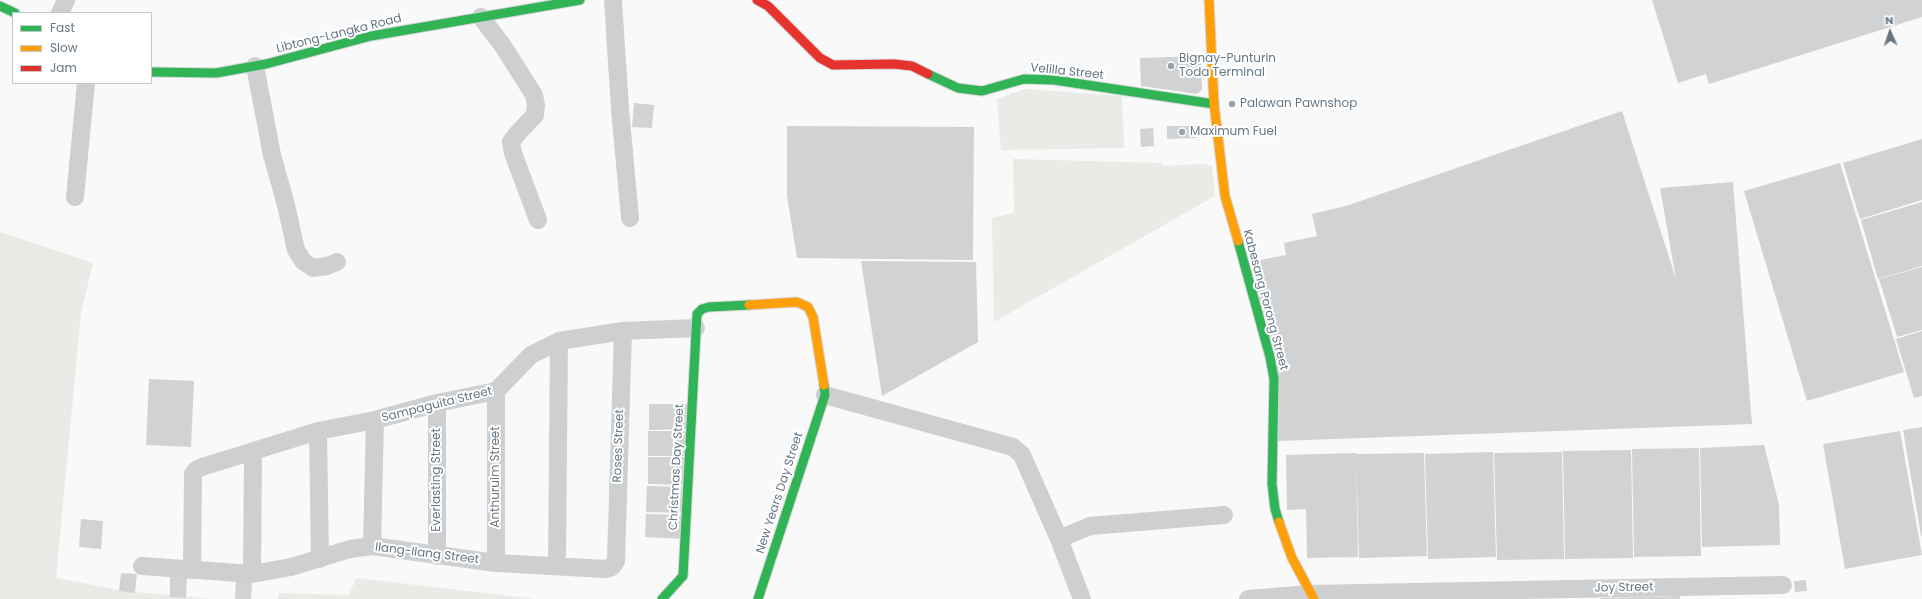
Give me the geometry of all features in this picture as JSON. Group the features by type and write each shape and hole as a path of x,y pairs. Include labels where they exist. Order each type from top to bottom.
{"main road":[{"name":"Libtong-Langka Road","path":"152,72 216,73 255,66 371,36 556,2 580,0"},
{"name":"Velilla Street","path":"757,0 768,6 820,58 833,65 894,64 912,66 958,88 982,91 1024,79 1054,80 1214,104"},
{"name":"Kabesang Porong Street","path":"1209,0 1214,104 1225,196 1273,372 1272,484 1275,509 1292,558 1312,596"},
{"path":"0,6 13,12"},
{"name":"Christmas Day Street","path":"662,599 683,576 698,314 702,309 709,307 797,302 808,307 813,317 825,395"},
{"name":"New Years Day Street","path":"758,599 825,395"}],"street":[{"path":"60,12 66,0"},
{"path":"613,0 620,110 630,218"},
{"path":"481,17 503,46 534,95 536,106 535,115 516,134 511,142 513,153 538,220"},
{"path":"255,66 272,154 286,205 296,250 303,260 313,268 337,262"},
{"path":"75,197 86,84"},
{"name":"Sampaguita Street","path":"192,570 193,474 196,470 202,467 318,431 375,420 437,403 496,391 531,355 559,341 623,331 696,328"},
{"name":"Roses Street","path":"616,561 623,331"},
{"path":"557,565 559,341"},
{"name":"Anthuruim Street","path":"496,391 496,563"},
{"path":"825,395 1013,447 1022,455 1059,539 1082,599"},
{"name":"Everlasting Street","path":"437,403 437,556"},
{"path":"372,546 375,420"},
{"path":"318,431 320,559"},
{"path":"252,574 253,452"},
{"path":"1059,539 1090,526 1224,514"},
{"name":"Ilang-Ilang Street","path":"142,566 252,574 291,567 350,549 372,546 496,563 557,565 605,569 612,567 616,561"},
{"name":"Joy Street","path":"1248,599 1312,596 1762,592 1783,585"}],"shaded area":[{"path":"1025,89 1122,96 1124,148 1001,150 997,99"},
{"path":"1013,159 1163,163 1163,166 1202,164 1212,166 1215,196 994,322 992,218 1014,213"},
{"path":"0,232 93,263 81,313 56,578 123,591 213,599 0,599"},
{"path":"356,578 537,599 278,599 279,593 349,595"}],"building":[{"path":"1652,0 1922,0 1922,17 1709,84 1706,74 1678,83"},
{"path":"1201,56 1202,90 1197,94 1141,86 1140,58"},
{"path":"634,103 654,105 652,128 632,127"},
{"path":"1622,111 1676,279 1660,188 1733,182 1752,424 1278,441 1255,289 1266,289 1260,260 1286,255 1284,243 1317,236 1312,214 1346,206"},
{"path":"787,126 974,127 973,260 797,258 787,196"},
{"name":"Maximum Fuel","path":"1167,126 1197,126 1197,138 1167,139"},
{"path":"1153,128 1154,146 1141,147 1140,129"},
{"path":"1922,139 1922,200 1860,219 1843,163"},
{"path":"1840,163 1904,372 1807,401 1744,191"},
{"path":"1922,202 1922,266 1878,279 1861,220"},
{"path":"861,261 976,262 978,342 882,396"},
{"path":"1922,267 1922,330 1897,337 1879,279"},
{"path":"1922,331 1922,396 1914,398 1896,339"},
{"path":"149,379 194,381 191,447 146,445"},
{"path":"649,404 688,404 688,429 649,430"},
{"path":"1922,427 1922,536 1921,536 1903,430"},
{"path":"648,431 687,431 687,456 648,456"},
{"path":"1900,431 1922,555 1845,569 1823,444"},
{"path":"1764,445 1779,505 1780,545 1702,547 1700,448"},
{"path":"1699,448 1701,556 1634,557 1632,449"},
{"path":"1631,450 1633,558 1565,559 1563,451"},
{"path":"1493,452 1496,557 1428,559 1425,454"},
{"path":"1562,452 1564,559 1497,560 1494,453"},
{"path":"1356,453 1358,557 1307,558 1306,509 1287,510 1286,455"},
{"path":"1424,453 1427,556 1359,558 1356,454"},
{"path":"648,457 686,457 686,485 648,484"},
{"path":"647,486 684,487 684,513 646,512"},
{"path":"646,514 685,515 683,539 645,537"},
{"path":"81,519 103,521 101,549 79,547"},
{"path":"121,573 137,574 135,593 119,591"},
{"path":"170,576 187,576 186,598 170,597"},
{"path":"1806,580 1807,591 1795,592 1794,581"},
{"path":"236,581 252,582 251,599 235,599"},
{"path":"1680,596 1680,599 1600,599 1600,598"}],"traffic: fast":[{"path":"152,72 216,73 266,64 371,36 580,0"},
{"path":"0,6 13,12"},
{"path":"928,74 958,88 982,91 1024,79 1054,80 1214,104"},
{"path":"1238,241 1270,357 1274,379 1272,484 1275,509 1279,522"},
{"path":"662,599 683,576 697,314 702,309 709,307 749,305"},
{"path":"758,599 825,395 824,385"}],"traffic: slow":[{"path":"1209,0 1214,104 1225,196 1238,241"},
{"path":"749,305 797,302 808,307 813,317 824,385"},
{"path":"1279,522 1292,558 1314,599"}],"traffic: jam":[{"path":"757,0 768,6 820,58 833,65 894,64 912,66 928,74"}],"place":[{"name":"Bignay-Punturin Toda Terminal","path":"1171,66"},
{"name":"Palawan Pawnshop","path":"1232,104"},
{"name":"Maximum Fuel","path":"1182,132"}]}
